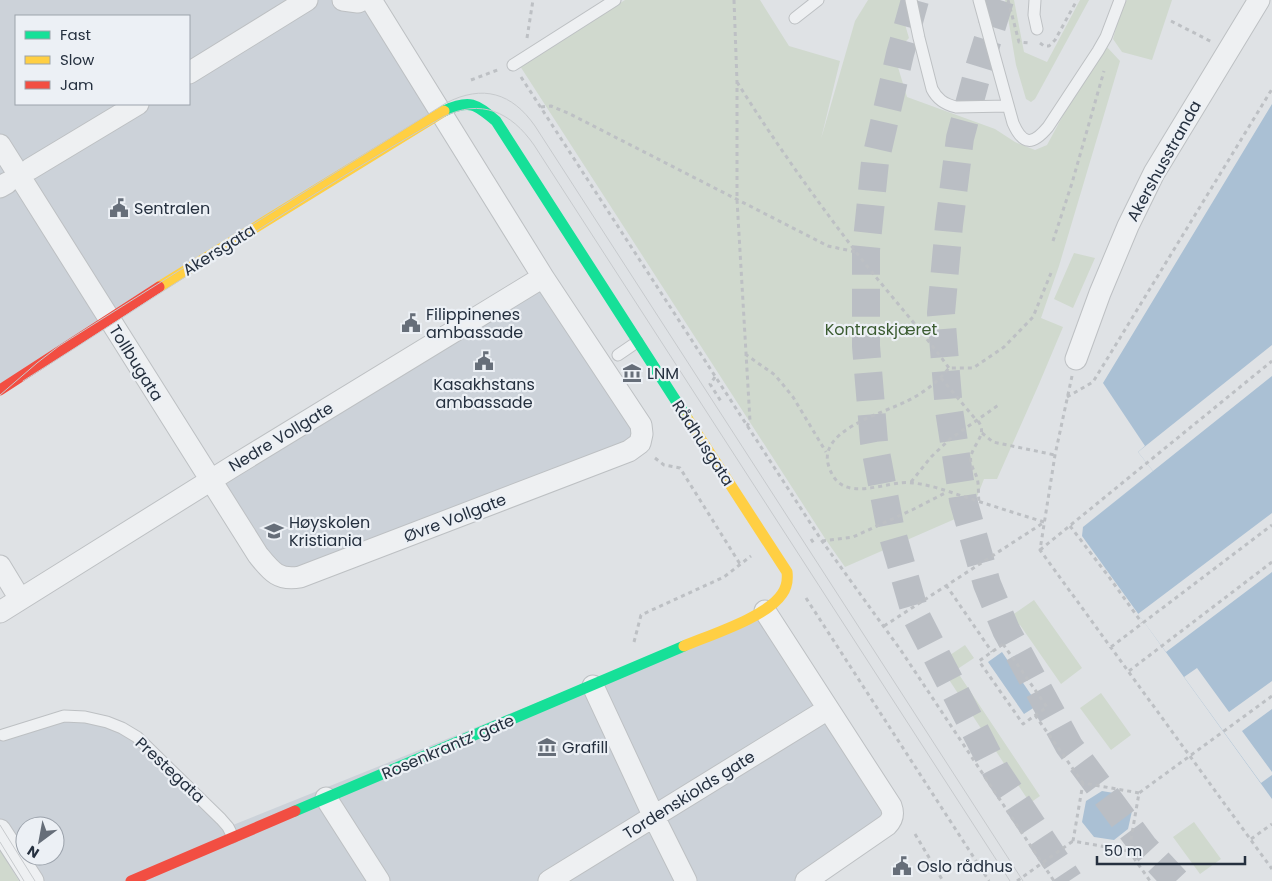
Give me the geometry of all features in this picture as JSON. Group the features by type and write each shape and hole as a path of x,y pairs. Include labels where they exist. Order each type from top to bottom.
{"street":[{"path":"190,72 307,0"},
{"path":"343,0 352,2 362,0"},
{"path":"371,0 543,277"},
{"name":"Akershusstranda","path":"1076,359 1100,294 1132,217 1154,173 1259,0"},
{"name":"Rådhusgata","path":"441,113 459,104 471,104 482,109 496,121 787,572 787,581 781,594 765,611"},
{"path":"30,169 136,105"},
{"name":"Akersgata","path":"0,390 110,321 203,259 441,113"},
{"name":"Tollbugata","path":"0,145 258,555 280,576"},
{"name":"Øvre Vollgate","path":"280,576 289,579 300,577 629,451 640,443 642,434 640,425 543,277"},
{"name":"Nedre Vollgate","path":"0,612 211,480 543,277"},
{"path":"0,566 20,599"},
{"path":"765,611 894,812 893,818 888,825 806,881"},
{"name":"Rosenkrantz’ gate","path":"131,881 593,686 765,611"},
{"path":"593,686 686,881"},
{"name":"Tordenskiolds gate","path":"549,881 828,708"},
{"path":"326,798 378,881"},
{"path":"0,830 33,881"}],"lane":[{"path":"513,65 615,0"},
{"path":"795,18 818,0"},
{"path":"912,0 921,47 932,89 936,96 948,105 956,107 1008,106"},
{"path":"978,0 1017,133 1028,141 1041,136 1048,127 1101,46 1120,0"},
{"path":"1035,0 1034,15 1038,29"},
{"path":"618,355 638,342"},
{"name":"Prestegata","path":"3,735 64,716 85,717 122,728 136,737 221,819 233,837"}],"path":[{"path":"524,58 533,0"},
{"path":"734,0 737,82 737,200 750,421 747,427"},
{"path":"1008,0 1019,42 1050,46 1077,0"},
{"path":"1171,21 1228,50"},
{"path":"1038,29 1041,44"},
{"path":"1053,241 1108,58 1101,46"},
{"path":"465,82 513,65 822,541 884,626 1054,881"},
{"path":"737,82 774,140 856,252 949,368"},
{"path":"1272,89 1093,382 1066,397 1040,550 1272,868"},
{"path":"541,107 551,106 570,114 828,246 856,252"},
{"path":"949,368 973,368 1004,347 1034,317 1051,273"},
{"path":"745,354 775,375 793,397 826,452 831,472 842,485 851,488 868,489 911,482 947,491 1044,522"},
{"path":"1040,550 1272,361"},
{"path":"826,452 843,432 862,421 906,402 930,387 949,368"},
{"path":"715,377 710,384 722,403"},
{"path":"941,378 982,426 982,433 970,458 974,474 977,477 979,502"},
{"path":"911,482 930,457 950,439 1000,404"},
{"path":"982,433 993,442 1055,455"},
{"path":"655,458 664,465 680,468 740,564"},
{"path":"822,541 853,537 912,510 947,491"},
{"path":"884,626 1044,522"},
{"path":"1111,647 1272,525"},
{"path":"1070,526 1142,623"},
{"path":"811,539 815,545"},
{"path":"633,647 641,615 724,578 754,554"},
{"path":"1128,671 1272,562"},
{"path":"946,586 992,652"},
{"path":"808,601 989,881"},
{"path":"1003,644 1047,707 1022,724 979,661 992,652 1003,644"},
{"path":"1150,881 1129,850 1139,793 1272,696"},
{"path":"1035,715 1083,783 1139,793"},
{"path":"1073,841 1083,783"},
{"path":"1251,839 1272,824"},
{"path":"915,834 943,881"},
{"path":"1017,881 1073,841 1129,850"}],"shaded area":[{"path":"0,0 362,0 441,113 0,390"},
{"path":"543,277 640,443 289,579 211,480"},
{"path":"765,611 894,812 806,881 33,881 23,866 65,866 65,816 15,816 15,853 0,830 0,737 64,716 122,728 228,827"}],"green space":[{"name":"Kontraskjæret","path":"625,0 760,0 789,46 840,61 821,139 855,21 868,0 901,0 909,38 894,54 907,97 995,129 1015,142 1035,150 1047,145 1074,95 1106,46 1120,61 1059,266 1041,318 1063,327 997,479 984,479 971,512 845,567 826,540 520,66"},
{"path":"1005,0 1014,0 1024,52 1047,62 1080,0 1089,0 1035,99 1031,102 1026,99 1016,65"},
{"path":"1127,0 1172,0 1152,60 1122,52 1113,39 1121,9"},
{"path":"1074,253 1095,258 1073,308 1054,299"},
{"path":"1034,600 1082,668 1061,684 1020,625 1005,636 998,625"},
{"path":"965,645 974,658 956,670 1040,796 1030,803 938,663"},
{"path":"1101,693 1131,735 1111,750 1080,708"},
{"path":"1194,822 1221,859 1200,874 1173,837"},
{"path":"0,850 19,881 0,881"}],"water":[{"path":"1272,104 1272,799 1082,536 1083,527 1153,471 1138,452 1145,446 1103,383"},
{"path":"1002,652 1038,705 1024,714 988,662"},
{"path":"1102,791 1120,794 1132,811 1128,829 1114,840 1094,837 1082,822 1086,801"}],"pier":[{"path":"1272,345 1272,376 1153,471 1138,452"},
{"path":"1272,513 1272,572 1166,652 1138,614"},
{"path":"1197,668 1229,712 1272,681 1272,709 1242,731 1272,772 1272,775 1261,783 1184,677"}],"tunnel":[{"path":"915,0 900,54 875,162 866,250 866,346 874,442 890,526 916,616 996,771 1069,881"},
{"path":"1000,0 960,138 949,225 941,313 949,410 963,500 987,584 1006,630 1069,746 1144,847 1176,881"}],"tram line":[{"path":"0,395 59,346 446,103 460,97 484,93 506,99 517,106 535,126 1023,881"},
{"path":"23,381 284,213 443,117 457,111 470,109 494,111 515,124 534,145 1010,881"},
{"path":"0,825 35,881"},
{"path":"0,842 24,881"}],"traffic: fast":[{"path":"444,111 467,104 478,107 496,121 687,418"},
{"path":"295,811 684,646"}],"traffic: slow":[{"path":"159,287 444,111"},
{"path":"684,646 751,618 764,610 782,594 787,578 787,572 687,418"}],"traffic: jam":[{"path":"0,390 159,287"},
{"path":"131,881 295,811"}],"place":[{"name":"Sentralen","path":"119,208"},
{"name":"Filippinenes ambassade","path":"411,323"},
{"name":"Kasakhstans ambassade","path":"484,361"},
{"name":"LNM","path":"632,373"},
{"name":"Høyskolen Kristiania","path":"274,531"},
{"name":"Grafill","path":"547,747"},
{"name":"Oslo rådhus","path":"902,866"}]}
